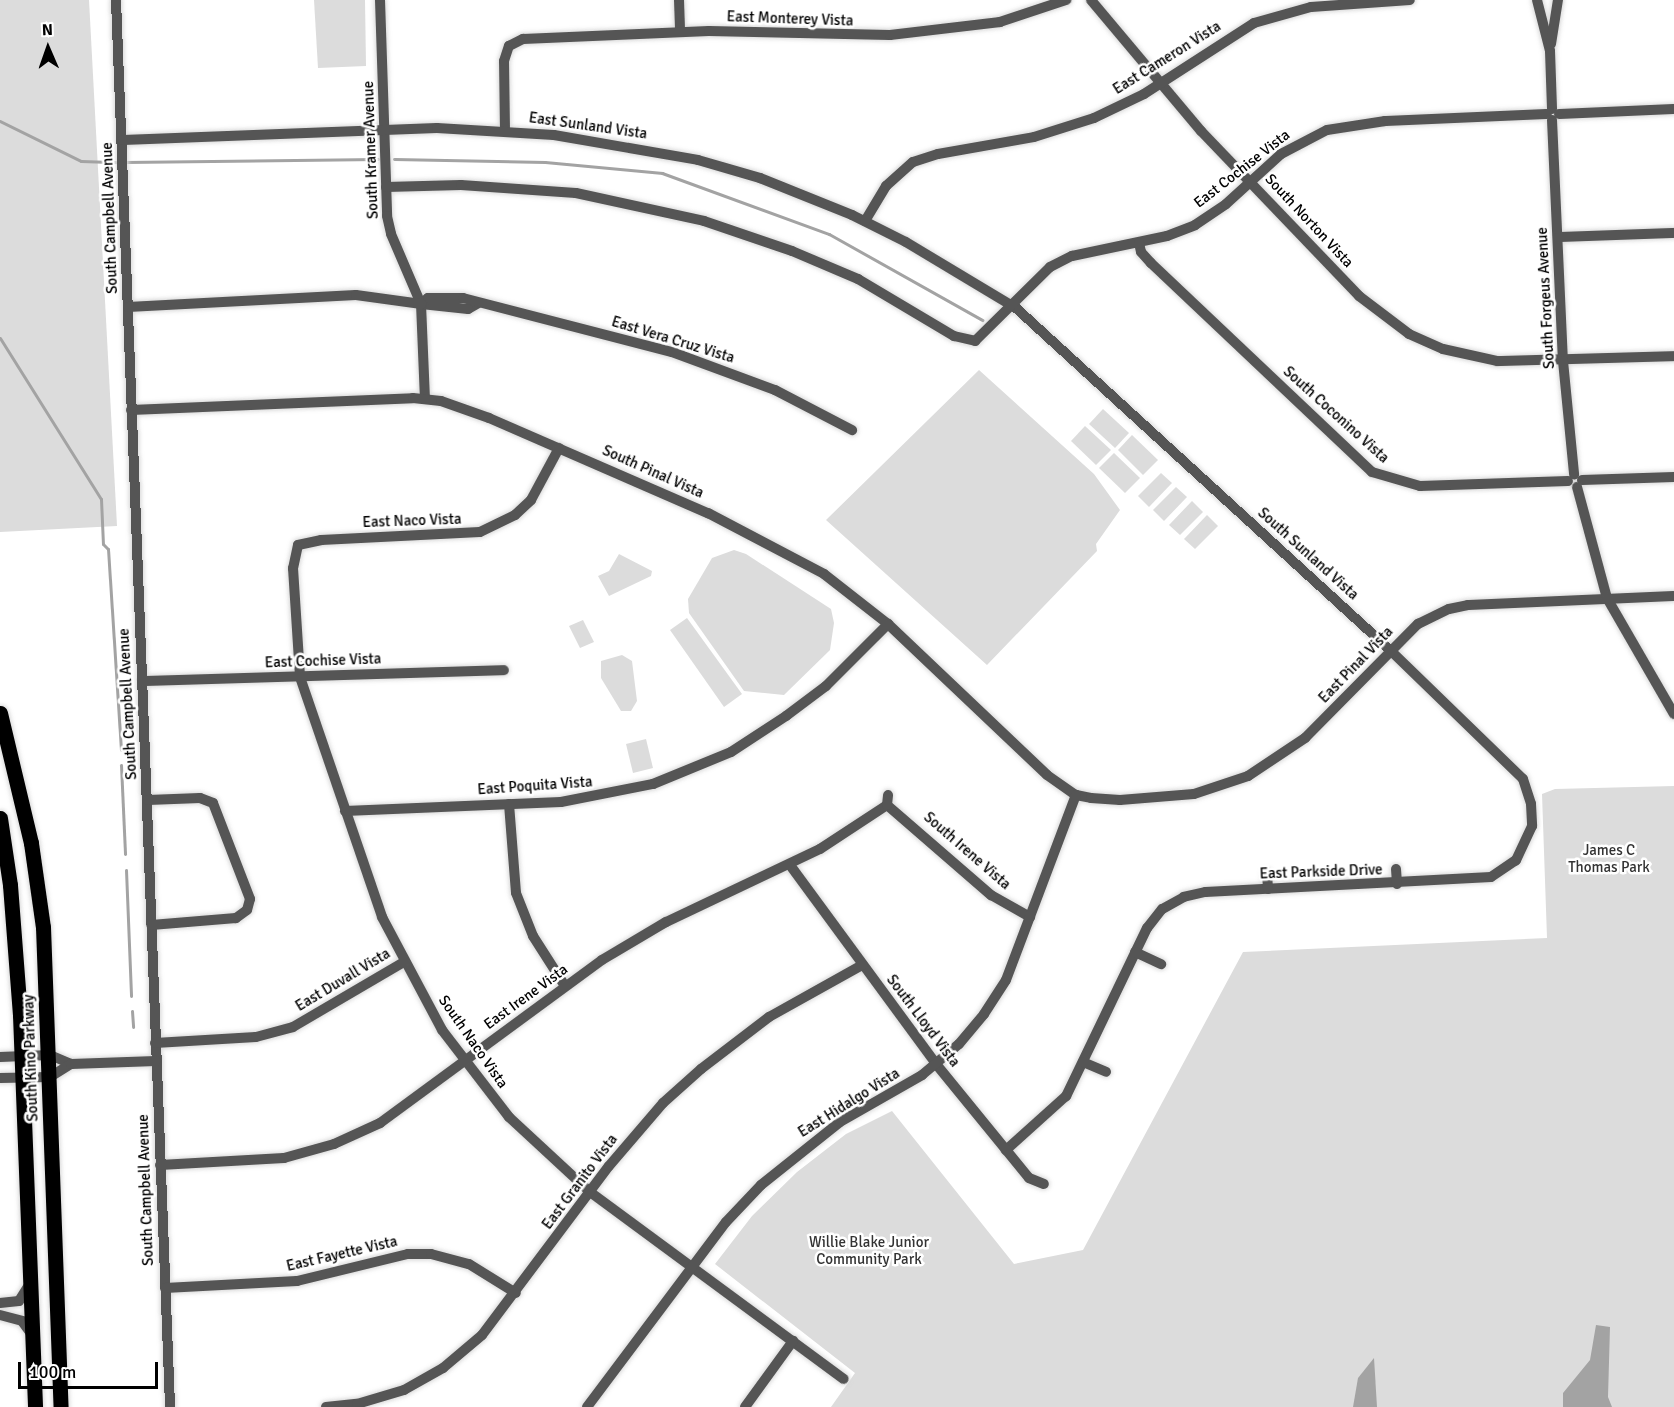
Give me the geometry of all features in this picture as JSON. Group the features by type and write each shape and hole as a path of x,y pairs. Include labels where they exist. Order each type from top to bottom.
{"main road":[{"name":"South Kino Parkway","path":"0,713 36,871 43,927 50,1055 61,1407"},
{"name":"South Kino Parkway","path":"0,818 14,930 22,1056 35,1407"}],"street":[{"name":"South Campbell Avenue","path":"116,0 170,1407"},
{"name":"South Kramer Avenue","path":"380,0 386,130 386,187 391,234 421,304 425,399"},
{"path":"679,0 680,31"},
{"name":"East Monterey Vista","path":"506,131 504,61 509,45 523,39 680,31 819,37 915,33 1000,22 1066,0"},
{"name":"South Norton Vista","path":"1091,0 1160,84 1359,296 1409,334 1473,357 1563,362 1674,356"},
{"name":"East Cameron Vista","path":"864,221 886,186 913,162 1058,130 1116,108 1160,84 1230,35 1286,12 1343,3 1410,0"},
{"name":"South Forgeus Avenue","path":"1537,0 1550,51"},
{"name":"South Forgeus Avenue","path":"1558,0 1550,51 1552,114 1563,362 1575,481 1607,598 1674,714"},
{"name":"East Cochise Vista","path":"1015,307 1038,277 1060,261 1139,243 1195,225 1296,144 1342,126 1674,109"},
{"name":"East Sunland Vista","path":"123,140 386,130 506,131 601,141 698,160 770,182 864,221 906,242 1015,307"},
{"path":"386,187 469,186 576,194 704,221 792,251 858,279 965,341 975,341 1015,307"},
{"path":"1558,237 1674,233"},
{"name":"South Coconino Vista","path":"1139,243 1141,252 1151,263 1372,472 1419,486 1674,477"},
{"name":"East Vera Cruz Vista","path":"128,307 356,295 421,304 428,298 464,298 477,304 713,365 775,390 852,430"},
{"name":"South Sunland Vista","path":"1015,307 1390,650 1523,779 1532,816 1524,847"},
{"name":"South Pinal Vista","path":"131,410 425,399 489,418 777,546 824,574 888,624 1047,775 1076,795"},
{"name":"East Naco Vista","path":"295,542 480,532 514,515 531,500 559,448"},
{"name":"South Naco Vista","path":"295,542 293,568 300,677 382,916 404,962 464,1060 509,1117 590,1192 844,1379"},
{"name":"East Pinal Vista","path":"1076,795 1118,800 1173,796 1211,790 1248,776 1305,738 1418,624 1449,609 1468,605 1674,596"},
{"name":"East Poquita Vista","path":"345,811 509,804 598,797 653,784 731,752 826,686 888,624"},
{"name":"East Cochise Vista","path":"142,681 504,670"},
{"name":"East Hidalgo Vista","path":"587,1407 726,1222 784,1163 840,1122 936,1064 958,1044 997,996 1030,917 1076,795"},
{"path":"148,800 200,798 217,807 249,892 251,914 230,919 152,925"},
{"name":"South Irene Vista","path":"888,800 991,895 1030,917"},
{"name":"East Irene Vista","path":"160,1165 254,1161 322,1149 380,1123 565,986 666,922 790,865 888,800"},
{"path":"509,804 516,893 533,936 565,986"},
{"name":"East Parkside Drive","path":"1006,1150 1057,1106 1083,1062 1153,918 1174,902 1205,892 1481,880 1508,867 1524,847"},
{"name":"South Lloyd Vista","path":"790,865 936,1064 1029,1178 1044,1184"},
{"path":"1396,869 1397,884"},
{"path":"1267,874 1268,889"},
{"path":"1135,952 1161,964"},
{"name":"East Duvall Vista","path":"155,1043 256,1036 293,1027 404,962"},
{"name":"East Granito Vista","path":"326,1407 357,1404 404,1390 443,1368 482,1335 516,1293 590,1192 648,1120 700,1069 788,1005 862,965"},
{"path":"0,1057 50,1055 71,1064 156,1061"},
{"path":"1083,1062 1106,1072"},
{"path":"0,1078 50,1077 71,1064"},
{"name":"East Fayette Vista","path":"165,1288 297,1281 408,1254 431,1254 469,1264 516,1293"},
{"path":"0,1303 19,1301 30,1282"},
{"path":"0,1315 22,1321 32,1335"},
{"path":"746,1407 793,1341"}],"green space":[{"path":"0,0 89,0 117,526 0,532"},
{"path":"314,0 365,0 366,66 318,68"},
{"path":"979,370 1094,474 1120,510 1096,544 1097,551 987,665 826,520"},
{"path":"1103,409 1129,433 1115,448 1089,424"},
{"path":"1085,426 1111,450 1096,465 1071,441"},
{"path":"1132,435 1158,460 1143,475 1118,450"},
{"path":"1114,453 1140,478 1125,493 1099,468"},
{"path":"1161,473 1172,483 1149,507 1138,496"},
{"path":"1176,487 1187,497 1164,521 1153,510"},
{"path":"1192,501 1203,512 1180,535 1169,525"},
{"path":"1207,515 1218,526 1195,549 1184,539"},
{"path":"734,550 746,554 831,609 834,623 830,650 784,695 744,691 689,613 688,599 712,558"},
{"path":"619,554 652,571 651,576 609,596 598,576 609,571"},
{"path":"687,618 742,694 724,707 670,630"},
{"path":"583,620 594,642 580,648 569,626"},
{"path":"622,655 632,661 637,701 631,711 621,711 601,678 601,661"},
{"path":"646,739 653,768 633,773 626,744"},
{"path":"1674,786 1674,1407 831,1407 855,1373 715,1264 752,1216 797,1172 846,1134 892,1111 1014,1264 1083,1250 1243,952 1547,938 1542,794 1555,789"}],"shaded area":[{"path":"1596,1325 1610,1327 1608,1397 1612,1407 1563,1407 1563,1393 1590,1360"},
{"path":"1374,1358 1377,1407 1353,1407 1358,1378"}],"waterway":[{"path":"0,121 81,161 118,162"},
{"path":"125,162 378,159"},
{"path":"394,159 545,162 662,173 829,234 982,320"},
{"path":"0,338 101,499 103,544 108,549 121,750"},
{"path":"121,765 125,854"},
{"path":"126,870 131,996"},
{"path":"132,1011 133,1027"}],"park label":[{"name":"James C Thomas Park","path":"1609,858"},
{"name":"Willie Blake Junior Community Park","path":"869,1250"}]}
